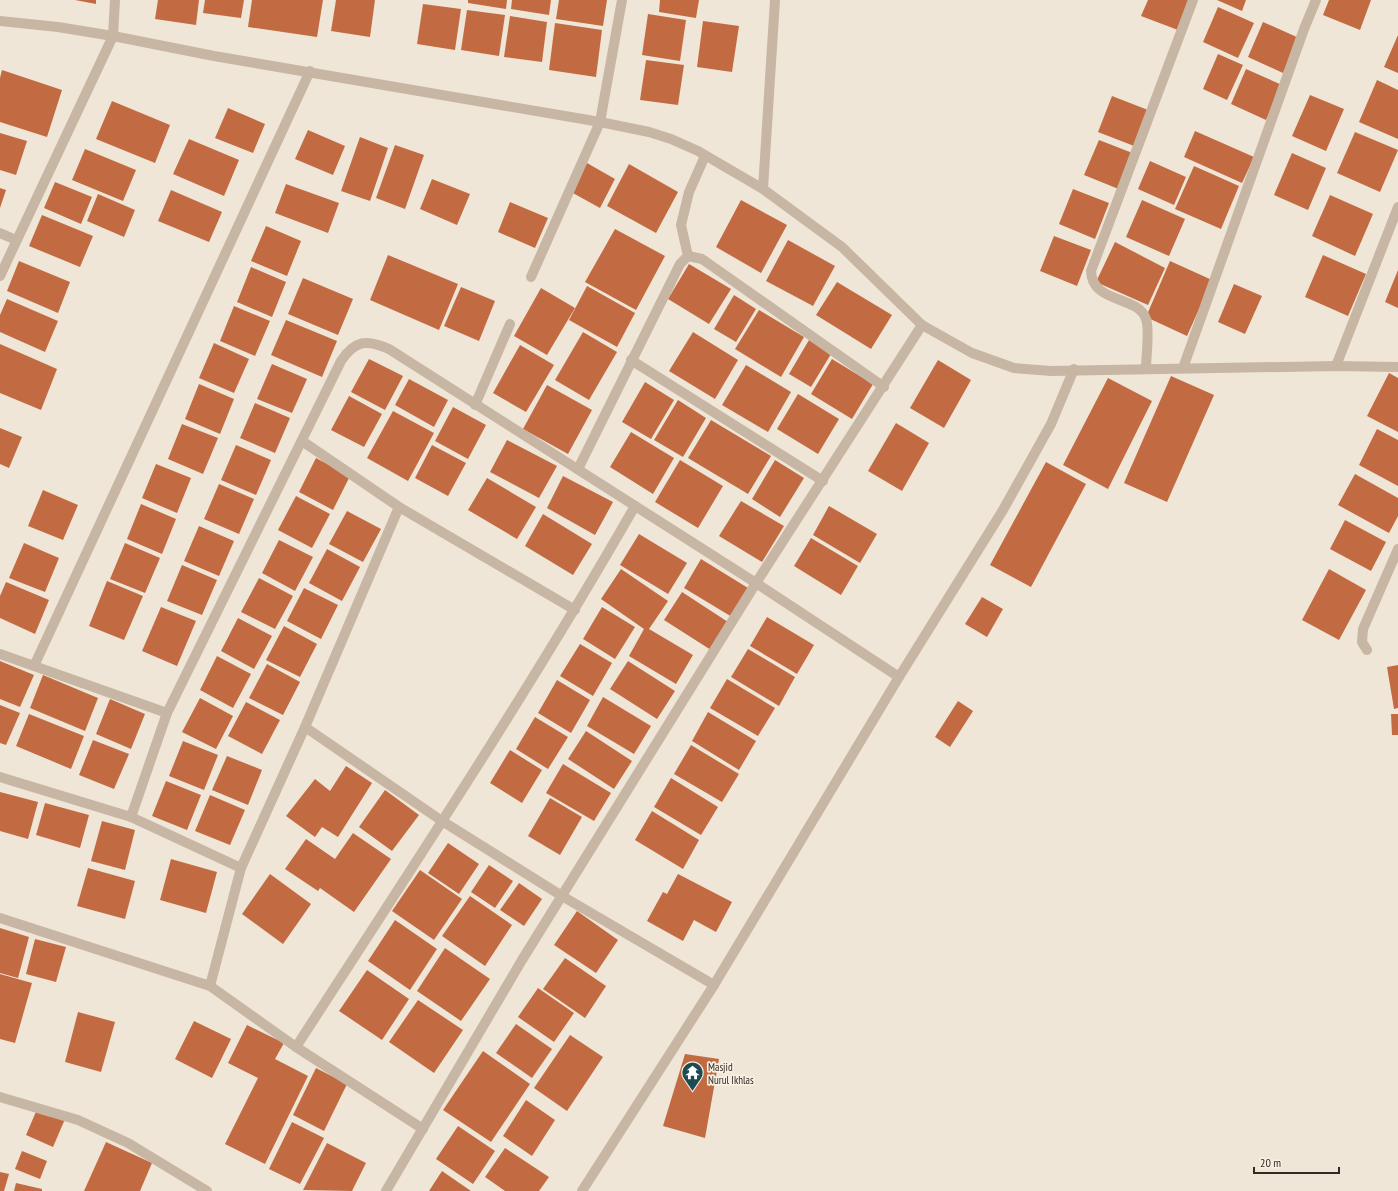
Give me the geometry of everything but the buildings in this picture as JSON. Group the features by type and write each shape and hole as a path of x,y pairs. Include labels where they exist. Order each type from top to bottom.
{"street":[{"path":"0,276 113,36 115,0"},
{"path":"531,277 600,122 622,0"},
{"path":"764,189 775,0"},
{"path":"1146,369 1147,324 1145,316 1135,308 1096,288 1091,278 1091,271 1193,0"},
{"path":"1184,368 1316,0"},
{"path":"0,21 58,27 113,36 214,56 310,71 600,122 671,139 764,189 842,247 922,325 972,353 1000,364 1030,370 1336,366 1398,367"},
{"path":"34,666 310,71"},
{"path":"688,256 681,225 689,192 705,156"},
{"path":"1336,366 1398,207"},
{"path":"0,233 16,240"},
{"path":"578,470 631,360 680,264 688,256"},
{"path":"688,256 702,259 884,387"},
{"path":"474,405 510,324"},
{"path":"386,1191 562,896 756,583 884,387 922,325"},
{"path":"132,818 167,713 341,361 349,350 364,343 373,342 389,350 474,405 689,539 899,677"},
{"path":"631,360 823,481"},
{"path":"582,1191 714,985 899,677 1007,504 1051,424 1074,369"},
{"path":"302,441 399,507 575,610"},
{"path":"296,1047 442,821 575,610 635,506"},
{"path":"210,986 241,868 305,727 399,507"},
{"path":"1366,650 1362,642 1363,629 1398,549"},
{"path":"0,654 167,713"},
{"path":"305,727 442,821 562,896 714,985"},
{"path":"0,777 132,818 241,868"},
{"path":"0,918 210,986 296,1047 423,1129"},
{"path":"0,1096 78,1120 128,1143 207,1191"}],"place":[{"name":"Masjid Nurul Ikhlas","path":"693,1092"}]}
